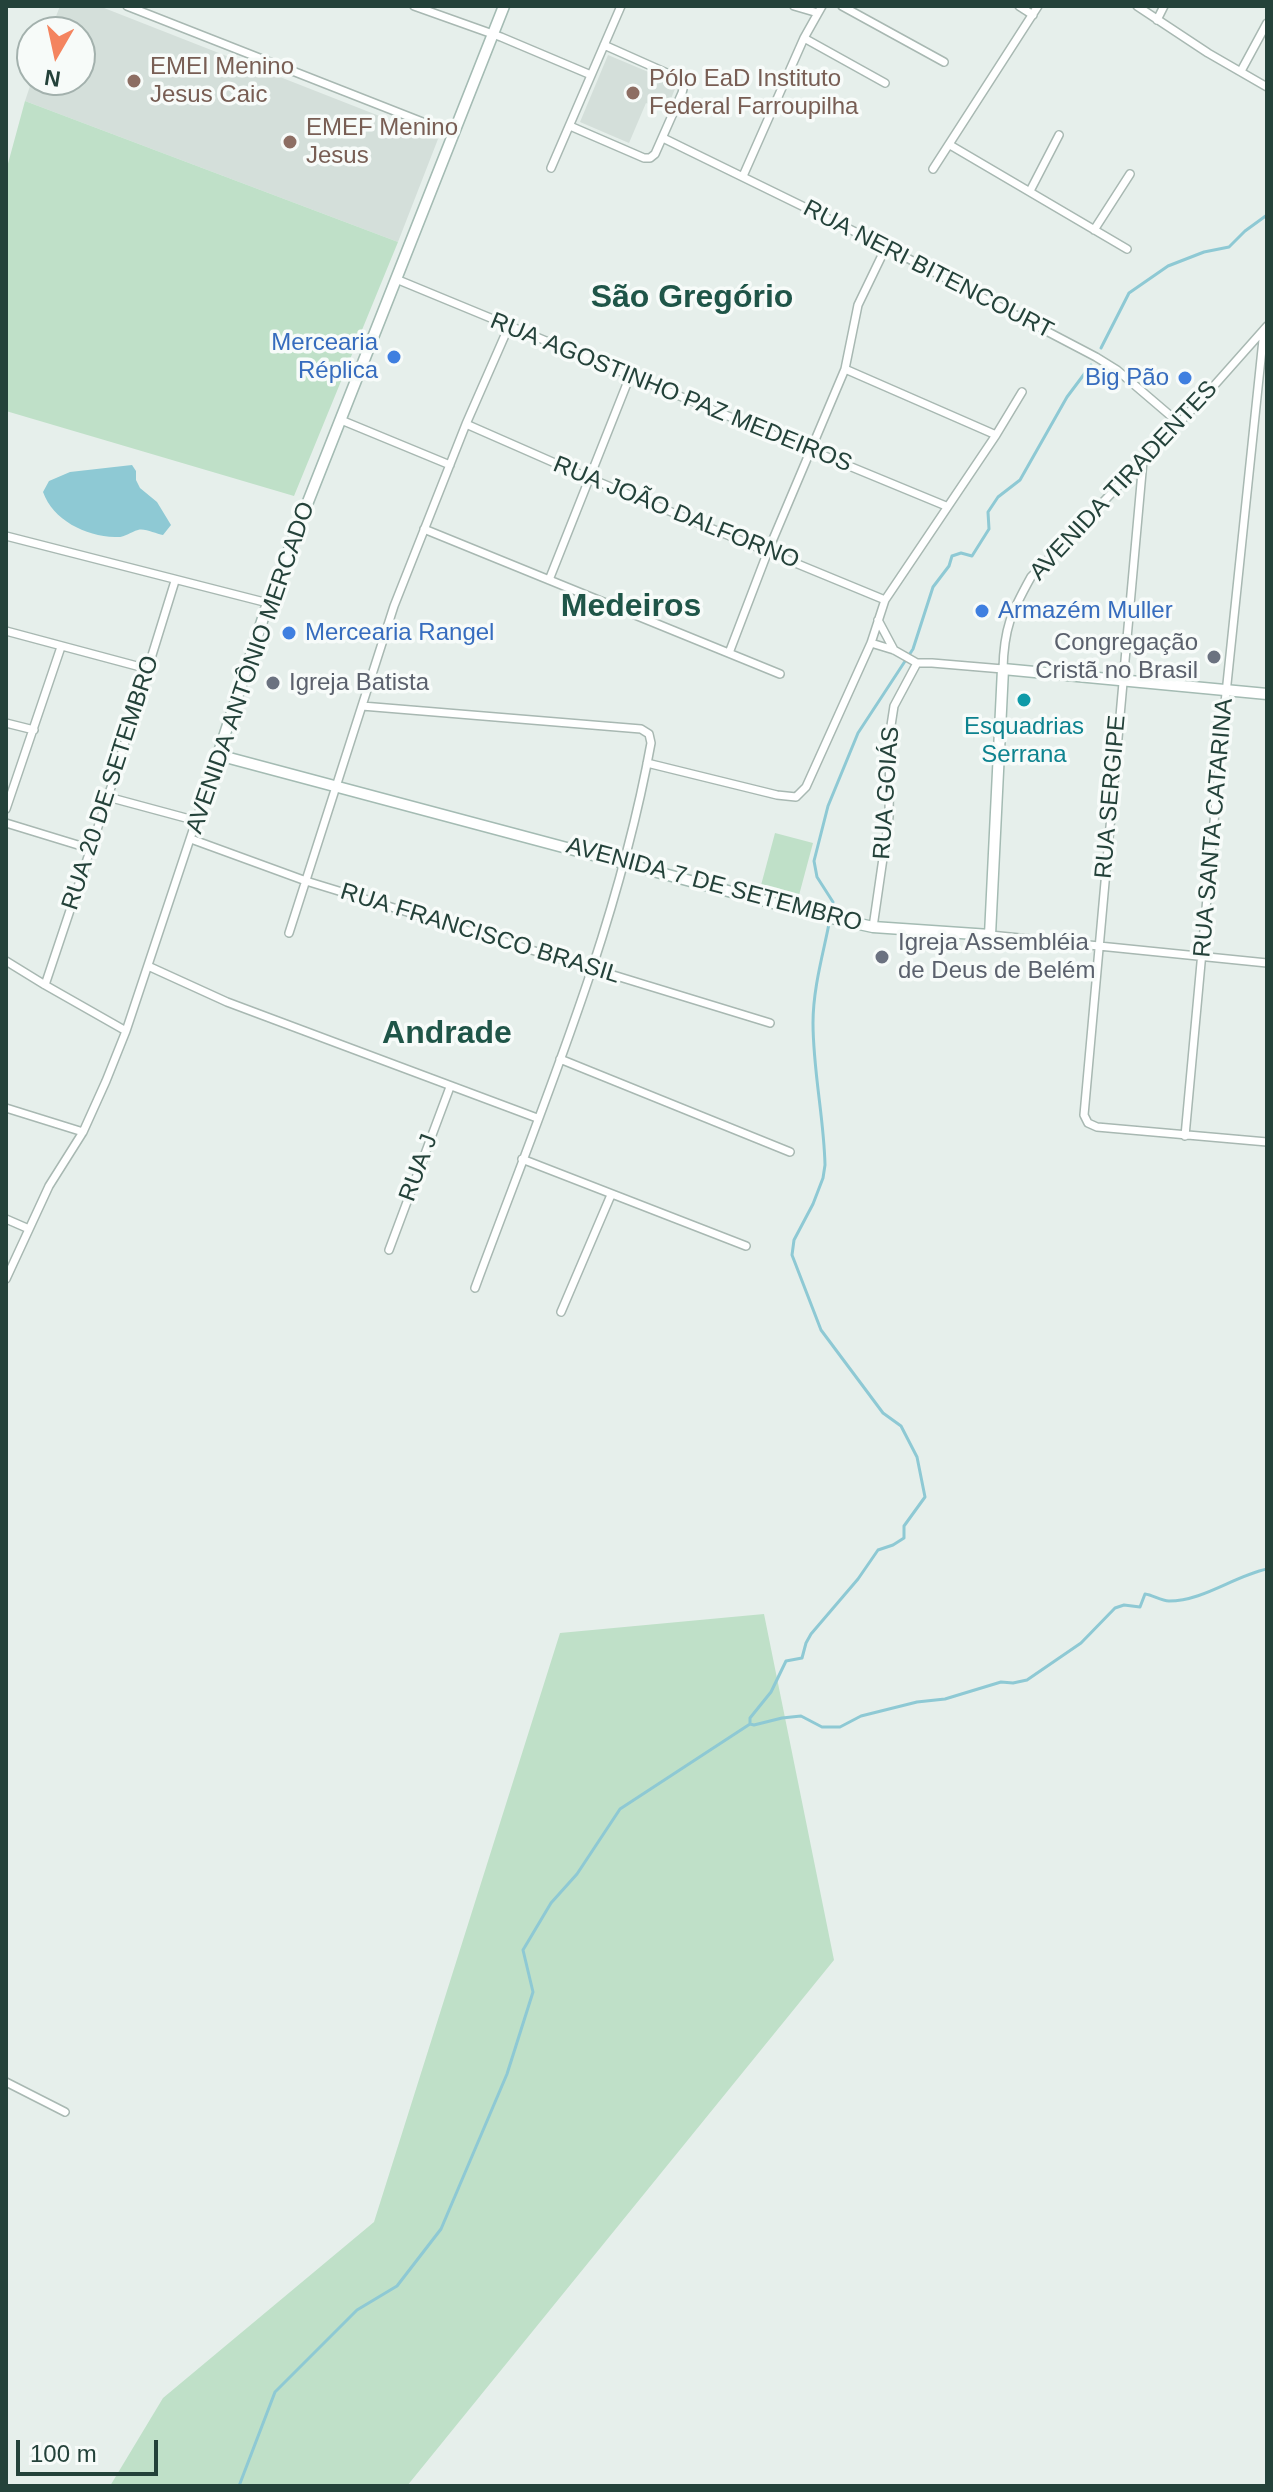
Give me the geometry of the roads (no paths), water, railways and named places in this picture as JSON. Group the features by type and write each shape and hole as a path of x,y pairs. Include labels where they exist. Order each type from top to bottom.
{"street":[{"path":"127,6 453,134"},
{"path":"414,6 591,75"},
{"name":"AVENIDA ANTÔNIO MERCADO","path":"6,1279 49,1186 83,1132 126,1031 268,603 504,6"},
{"path":"551,168 621,6"},
{"path":"743,176 804,38 820,10 794,6"},
{"path":"842,6 944,62"},
{"path":"1019,6 1033,15"},
{"path":"933,169 1038,6"},
{"path":"1137,6 1267,87"},
{"path":"1157,20 1164,6"},
{"path":"1241,71 1267,23"},
{"path":"804,38 885,83"},
{"path":"570,126 644,158 655,154 663,138 684,85 678,78 604,45"},
{"path":"1030,191 1059,135"},
{"name":"RUA NERI BITENCOURT","path":"663,138 886,247 1096,357 1117,370 1179,423"},
{"path":"950,145 1127,249"},
{"path":"1094,230 1130,174"},
{"path":"729,653 768,551 845,369 858,305 886,247"},
{"name":"RUA AGOSTINHO PAZ MEDEIROS","path":"396,279 946,506"},
{"path":"289,933 394,606 466,424 509,326"},
{"name":"AVENIDA TIRADENTES","path":"990,935 1004,638 1014,607 1031,577 1265,328"},
{"name":"RUA SANTA CATARINA","path":"1185,1136 1265,328"},
{"path":"845,369 996,435"},
{"path":"549,580 630,376"},
{"path":"647,763 796,797 806,787 871,643 885,600 1022,392"},
{"path":"341,420 450,465"},
{"name":"RUA JOÃO DALFORNO","path":"466,424 885,600"},
{"name":"RUA SERGIPE","path":"1143,461 1084,1115 1088,1123 1097,1127 1185,1136"},
{"path":"424,529 780,674"},
{"path":"6,536 268,603"},
{"name":"RUA 20 DE SETEMBRO","path":"45,985 175,581"},
{"path":"878,620 894,650"},
{"path":"6,631 148,669"},
{"path":"871,643 894,650 914,662 1267,694"},
{"path":"6,809 61,647"},
{"name":"RUA GOIÁS","path":"873,927 889,817 890,732 894,706 914,662"},
{"path":"362,706 641,729 649,734 651,743 626,862 560,1059 475,1288"},
{"path":"6,723 34,730"},
{"name":"AVENIDA 7 DE SETEMBRO","path":"218,755 873,927 990,935 1267,963"},
{"path":"108,797 197,821"},
{"path":"6,823 91,849"},
{"name":"RUA FRANCISCO BRASIL","path":"191,839 306,881 770,1023"},
{"path":"6,961 126,1031"},
{"path":"148,966 227,1002 537,1118"},
{"path":"560,1059 790,1152"},
{"name":"RUA J","path":"389,1250 450,1087"},
{"path":"6,1108 83,1132"},
{"path":"1185,1136 1267,1142"},
{"path":"522,1159 746,1246"},
{"path":"561,1312 611,1195"},
{"path":"6,1219 29,1229"},
{"path":"6,2082 65,2112"}],"water":[{"path":"132,465 140,488 157,502 171,525 163,535 141,530 115,537 82,530 54,511 43,492 49,481 70,472"}],"waterway":[{"path":"1101,348 1129,293 1168,266 1204,252 1229,247 1267,215"},
{"path":"750,1724 750,1718 771,1692 786,1661 802,1658 811,1634 858,1579 878,1550 904,1538 904,1526 925,1497 917,1457 901,1426 883,1413 821,1330 792,1255 794,1240 813,1204 825,1165 813,1023 818,977 833,902 817,877 814,861 828,806 858,733 913,649 933,587 949,566 952,556 961,553 972,556 989,529 988,512 998,497 1020,480 1067,397 1091,365"},
{"path":"750,1724 801,1716 822,1727 840,1727 861,1716 917,1702 945,1699 1001,1682 1027,1680 1081,1643 1115,1608 1124,1605 1140,1607 1145,1594 1166,1601 1182,1600 1267,1569"},
{"path":"239,2486 275,2392 357,2310 397,2286 441,2229 507,2074 533,1992 523,1950 551,1903 577,1874 620,1809 750,1724"}],"place":[{"name":"EMEI Menino Jesus Caic","path":"134,81"},
{"name":"Pólo EaD Instituto Federal Farroupilha","path":"633,93"},
{"name":"EMEF Menino Jesus","path":"290,142"},
{"name":"Mercearia Réplica","path":"394,357"},
{"name":"Big Pão","path":"1185,378"},
{"name":"Armazém Muller","path":"982,611"},
{"name":"Mercearia Rangel","path":"289,633"},
{"name":"Congregação Cristã no Brasil","path":"1214,657"},
{"name":"Igreja Batista","path":"273,683"},
{"name":"Esquadrias Serrana","path":"1024,700"},
{"name":"Igreja Assembléia de Deus de Belém","path":"882,957"}],"district":[{"name":"São Gregório","path":"692,298"},
{"name":"Medeiros","path":"631,607"},
{"name":"Andrade","path":"447,1034"}]}
